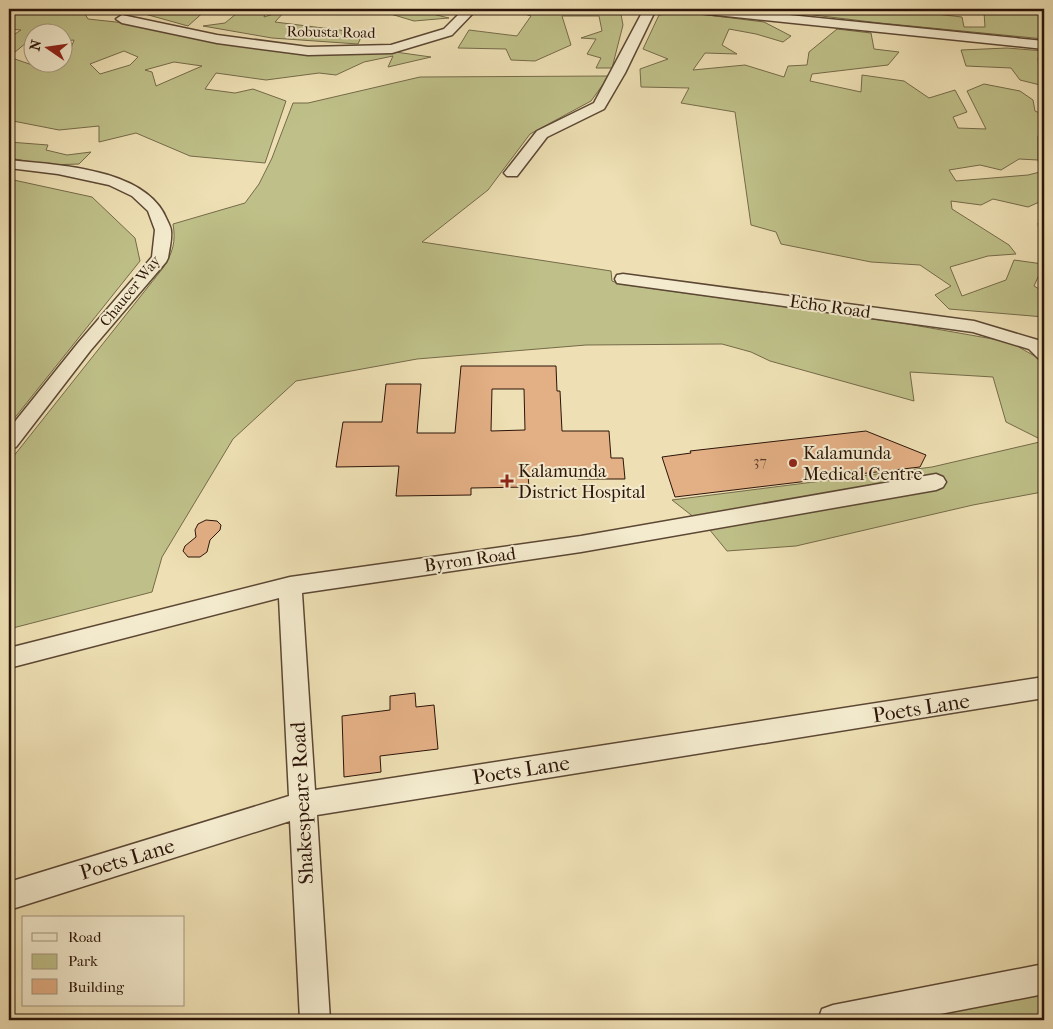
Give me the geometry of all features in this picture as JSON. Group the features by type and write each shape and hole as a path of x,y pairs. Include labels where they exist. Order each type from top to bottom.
{"street":[{"name":"Robusta Road","path":"122,19 217,39 308,51 392,49 448,32 471,9"},
{"path":"512,173 542,134 599,106 650,9"},
{"path":"697,9 1044,45"},
{"name":"Chaucer Way","path":"9,164 83,174 122,184 147,198 160,216 166,241 160,258 84,347 9,442"},
{"name":"Echo Road","path":"623,279 974,327 1040,350"},
{"name":"Byron Road","path":"9,658 290,586 582,544 936,482"},
{"name":"Shakespeare Road","path":"290,586 301,805 315,1020"},
{"name":"Poets Lane","path":"9,896 301,805 1044,688"},
{"path":"833,1020 1044,979"}],"green space":[{"path":"9,9 82,9 88,19 116,22 218,43 388,51 431,57 388,67 393,56 364,62 336,75 319,73 266,80 216,73 205,89 235,93 253,89 286,101 265,163 190,156 136,133 99,142 99,126 59,130 13,121 9,124 9,57 9,38 21,30 9,29","holes":["124,51 138,57 130,65 100,74 90,64","174,62 202,66 156,86 152,72 145,70"]},
{"path":"127,9 162,9 173,13 207,9 188,26"},
{"path":"242,9 266,9 264,17 286,10 275,22 363,33 358,44 272,38 203,26 225,23"},
{"path":"374,9 412,9 449,18 414,21"},
{"path":"509,9 620,9 623,25 612,68 596,68 601,58 587,54 596,39 581,38 602,31 599,16 562,16 571,45 535,61 511,60 506,49 458,48 469,30 517,36 531,16"},
{"path":"763,9 808,9 829,12 838,9 934,9 927,13 962,17 964,27 985,27 984,12 979,9 1044,9 1044,39 880,23"},
{"path":"684,12 764,22 791,36 783,42 729,29 722,45 737,54 705,53 693,70 745,65 784,77 788,66 807,65 809,52 837,29 871,33 874,49 899,52 888,65 812,74 810,81 861,92 862,75 904,81 929,98 955,90 967,112 953,117 958,128 986,129 967,91 984,84 1020,91 1033,100 1035,111 1044,115 1044,136 1038,136 1038,160 1044,160 1044,200 1028,207 993,199 981,205 951,201 952,209 1009,245 1016,254 988,256 950,267 962,296 1006,280 1014,260 1043,264 1038,223 1044,221 1044,264 1034,286 1044,292 1044,317 949,309 935,295 951,286 920,265 871,262 781,244 776,232 751,225 735,112 681,103 689,88 641,87 640,69 668,59 643,49 659,15","holes":["1019,159 1038,160 1040,172 1028,175 956,181 949,170 980,165 1001,170"]},
{"path":"1007,48 1044,51 1044,59 1038,58 1040,78 1044,78 1044,86 1020,80 1011,68 966,66 961,50"},
{"path":"609,76 591,101 530,134 488,190 422,242 611,271 612,281 620,284 902,323 1010,342 1038,358 1044,387 1044,441 1006,422 993,377 910,372 914,401 770,361 751,352 722,344 586,345 417,359 296,381 233,439 162,557 152,592 9,629 9,462 163,268 173,247 173,224 245,203 259,184 272,158 293,103 308,103 420,77"},
{"path":"9,142 48,145 46,150 67,155 91,152 79,164 48,165 9,158"},
{"path":"9,179 92,197 135,238 140,261 9,425"},
{"path":"1044,441 1042,492 973,505 796,546 727,551 709,529 672,500 932,467"},
{"path":"1044,993 1044,1020 914,1020"}],"building":[{"path":"461,366 556,366 557,391 560,391 562,431 609,431 611,458 623,458 625,479 578,479 577,475 528,475 529,487 471,488 471,495 396,496 399,466 336,467 343,422 382,422 386,384 421,384 417,433 455,433","holes":["492,389 524,389 525,430 491,431"]},
{"name":"Kalamunda Medical Centre","path":"866,431 926,455 920,467 859,474 857,470 823,474 825,479 675,497 662,457 691,453 690,451"},
{"path":"206,520 217,521 221,525 220,530 210,540 207,552 200,557 188,557 183,551 185,546 196,537 195,530 198,524"},
{"path":"415,693 416,707 434,705 438,749 380,756 381,772 344,777 342,716 390,710 390,696"}],"place":[{"name":"Kalamunda Medical Centre","path":"793,463"},
{"name":"Kalamunda District Hospital","path":"507,481"}]}
